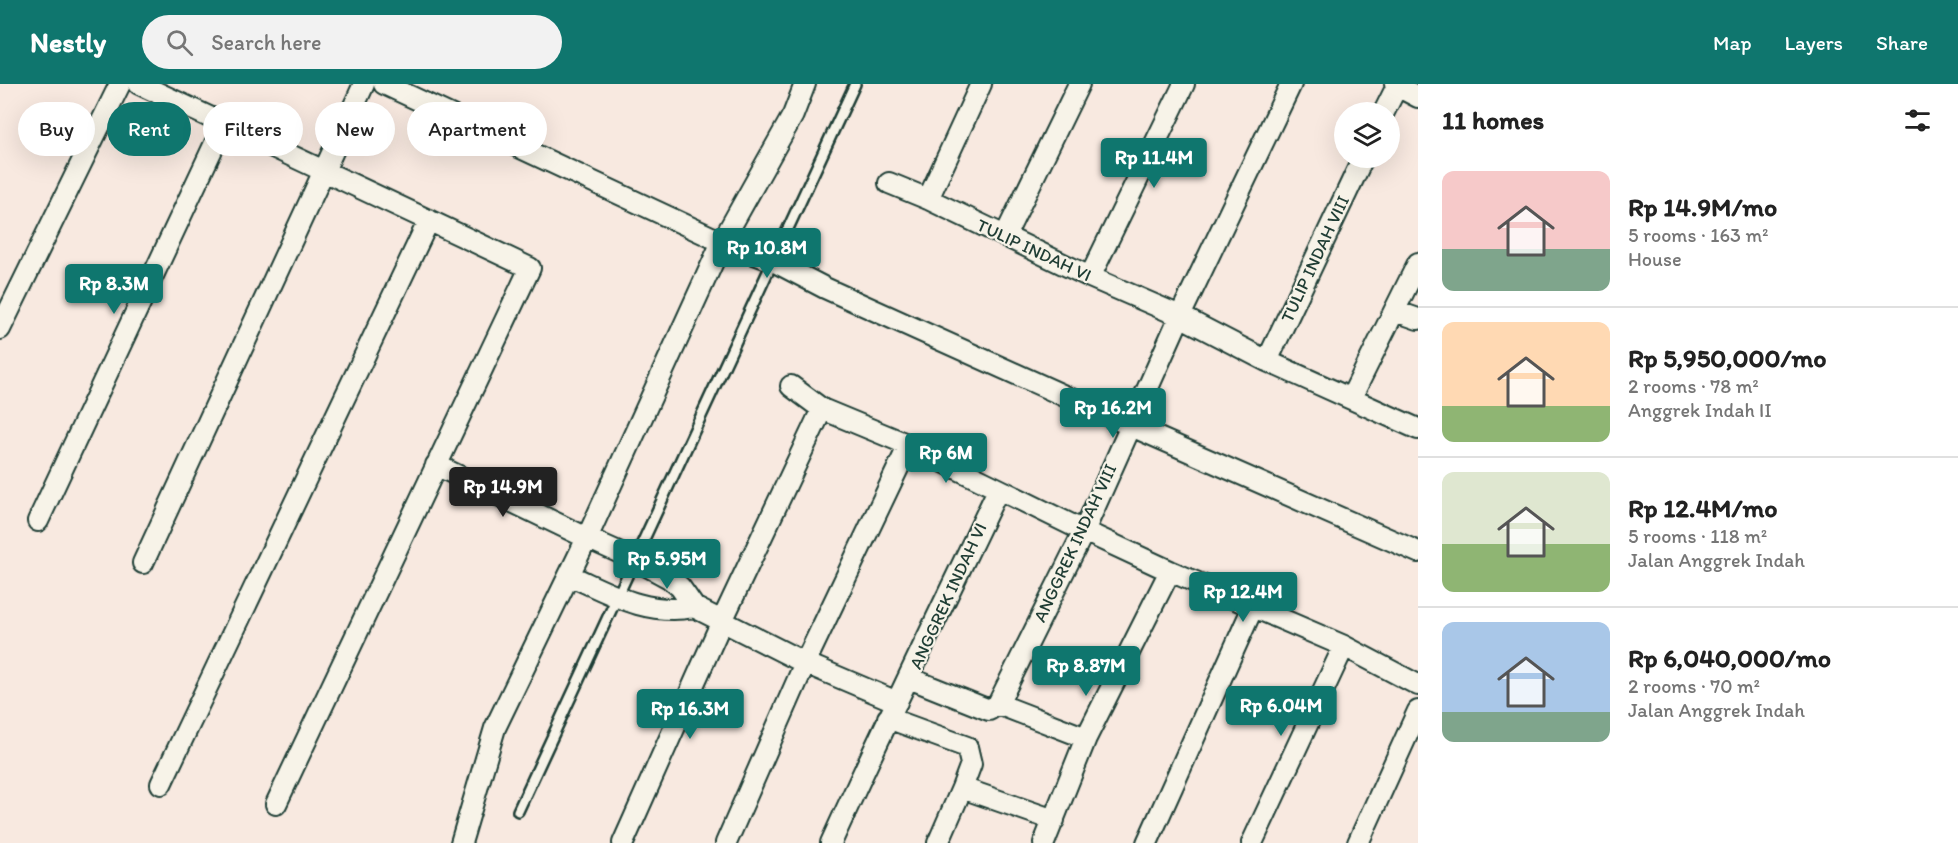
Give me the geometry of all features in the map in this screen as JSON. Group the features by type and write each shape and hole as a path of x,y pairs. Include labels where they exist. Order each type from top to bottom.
{"street":[{"path":"0,329 120,84"},
{"path":"140,84 203,114"},
{"path":"143,563 364,84"},
{"path":"384,84 722,242 773,261 825,288 1418,552"},
{"path":"461,843 495,728 587,538 722,242 787,125 805,84"},
{"path":"928,199 981,84"},
{"path":"1005,236 1079,84"},
{"path":"1090,277 1184,84"},
{"name":"ANGGREK INDAH VIII","path":"998,704 1084,531 1129,425 1290,84"},
{"path":"1388,102 1396,85 1418,97"},
{"path":"38,521 209,156"},
{"path":"276,804 530,268 292,156"},
{"name":"TULIP INDAH VIII","path":"1267,361 1358,168"},
{"name":"TULIP INDAH VI","path":"889,183 928,199 1090,277 1180,316 1267,361 1418,429"},
{"path":"161,784 429,220"},
{"path":"1351,398 1418,263"},
{"path":"1395,312 1418,318"},
{"path":"791,386 822,409 909,445 998,490 1170,571 1344,646 1418,685"},
{"path":"623,843 722,621 822,409"},
{"path":"726,843 805,663 909,445"},
{"path":"436,465 634,559 669,578 680,587 694,607 967,747 971,764 963,788 938,843"},
{"name":"ANGGREK INDAH VI","path":"831,843 998,490"},
{"path":"1044,843 1086,738 1170,571"},
{"path":"569,574 641,606 676,610 694,607"},
{"path":"1147,843 1253,607"},
{"path":"1252,843 1344,646"},
{"path":"909,678 989,710 998,704 1086,738"},
{"path":"1358,843 1418,711"},
{"path":"963,788 1054,820"}],"lane":[{"path":"518,811 855,84"}]}
